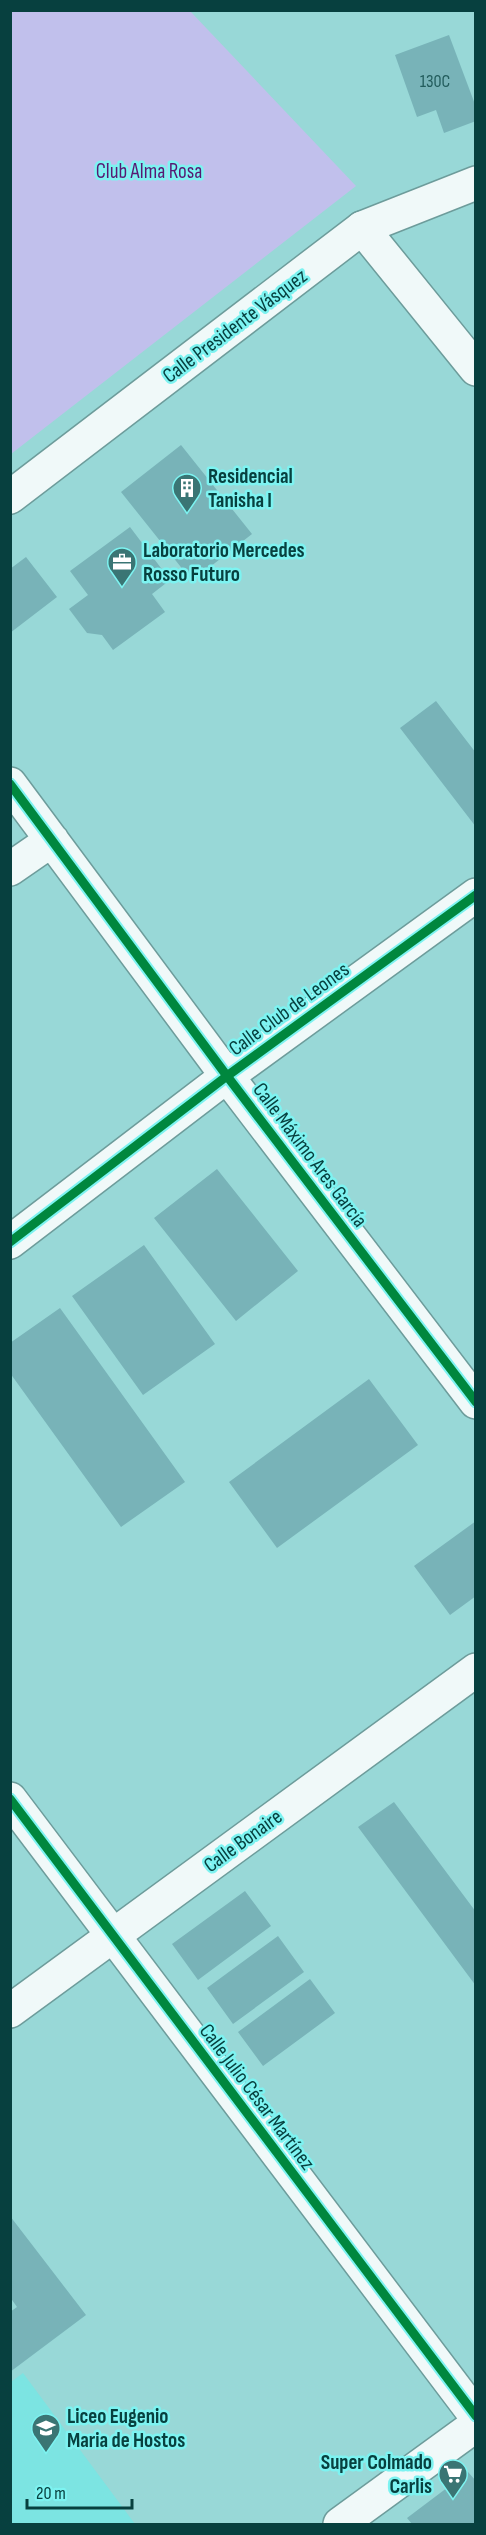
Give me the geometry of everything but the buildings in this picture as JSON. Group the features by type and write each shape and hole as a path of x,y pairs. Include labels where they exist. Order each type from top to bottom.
{"street":[{"name":"Calle Presidente Vásquez","path":"10,497 362,228 476,183"},
{"path":"362,228 476,369"},
{"name":"Calle Máximo Ares García","path":"10,784 227,1076 476,1402"},
{"path":"10,870 52,840"},
{"name":"Calle Club de Leones","path":"10,1242 227,1076 476,895"},
{"name":"Calle Bonaire","path":"10,2011 476,1670"},
{"name":"Calle Julio César Martínez","path":"10,1799 476,2416"},
{"path":"340,2524 476,2425"}],"shaded area":[{"name":"Liceo Eugenio Maria de Hostos","path":"23,2373 135,2524 11,2524 11,2382"}],"green space":[{"name":"Club Alma Rosa","path":"11,10 190,11 356,186 11,454"}],"cycle path":[{"path":"10,784 227,1076 476,1402"},
{"path":"10,1242 227,1076 476,895"},
{"path":"10,1799 476,2416"}],"place":[{"name":"Residencial Tanisha I","path":"187,514"},
{"name":"Laboratorio Mercedes Rosso Futuro","path":"122,588"},
{"name":"Liceo Eugenio Maria de Hostos","path":"46,2454"},
{"name":"Super Colmado Carlis","path":"453,2500"}]}
